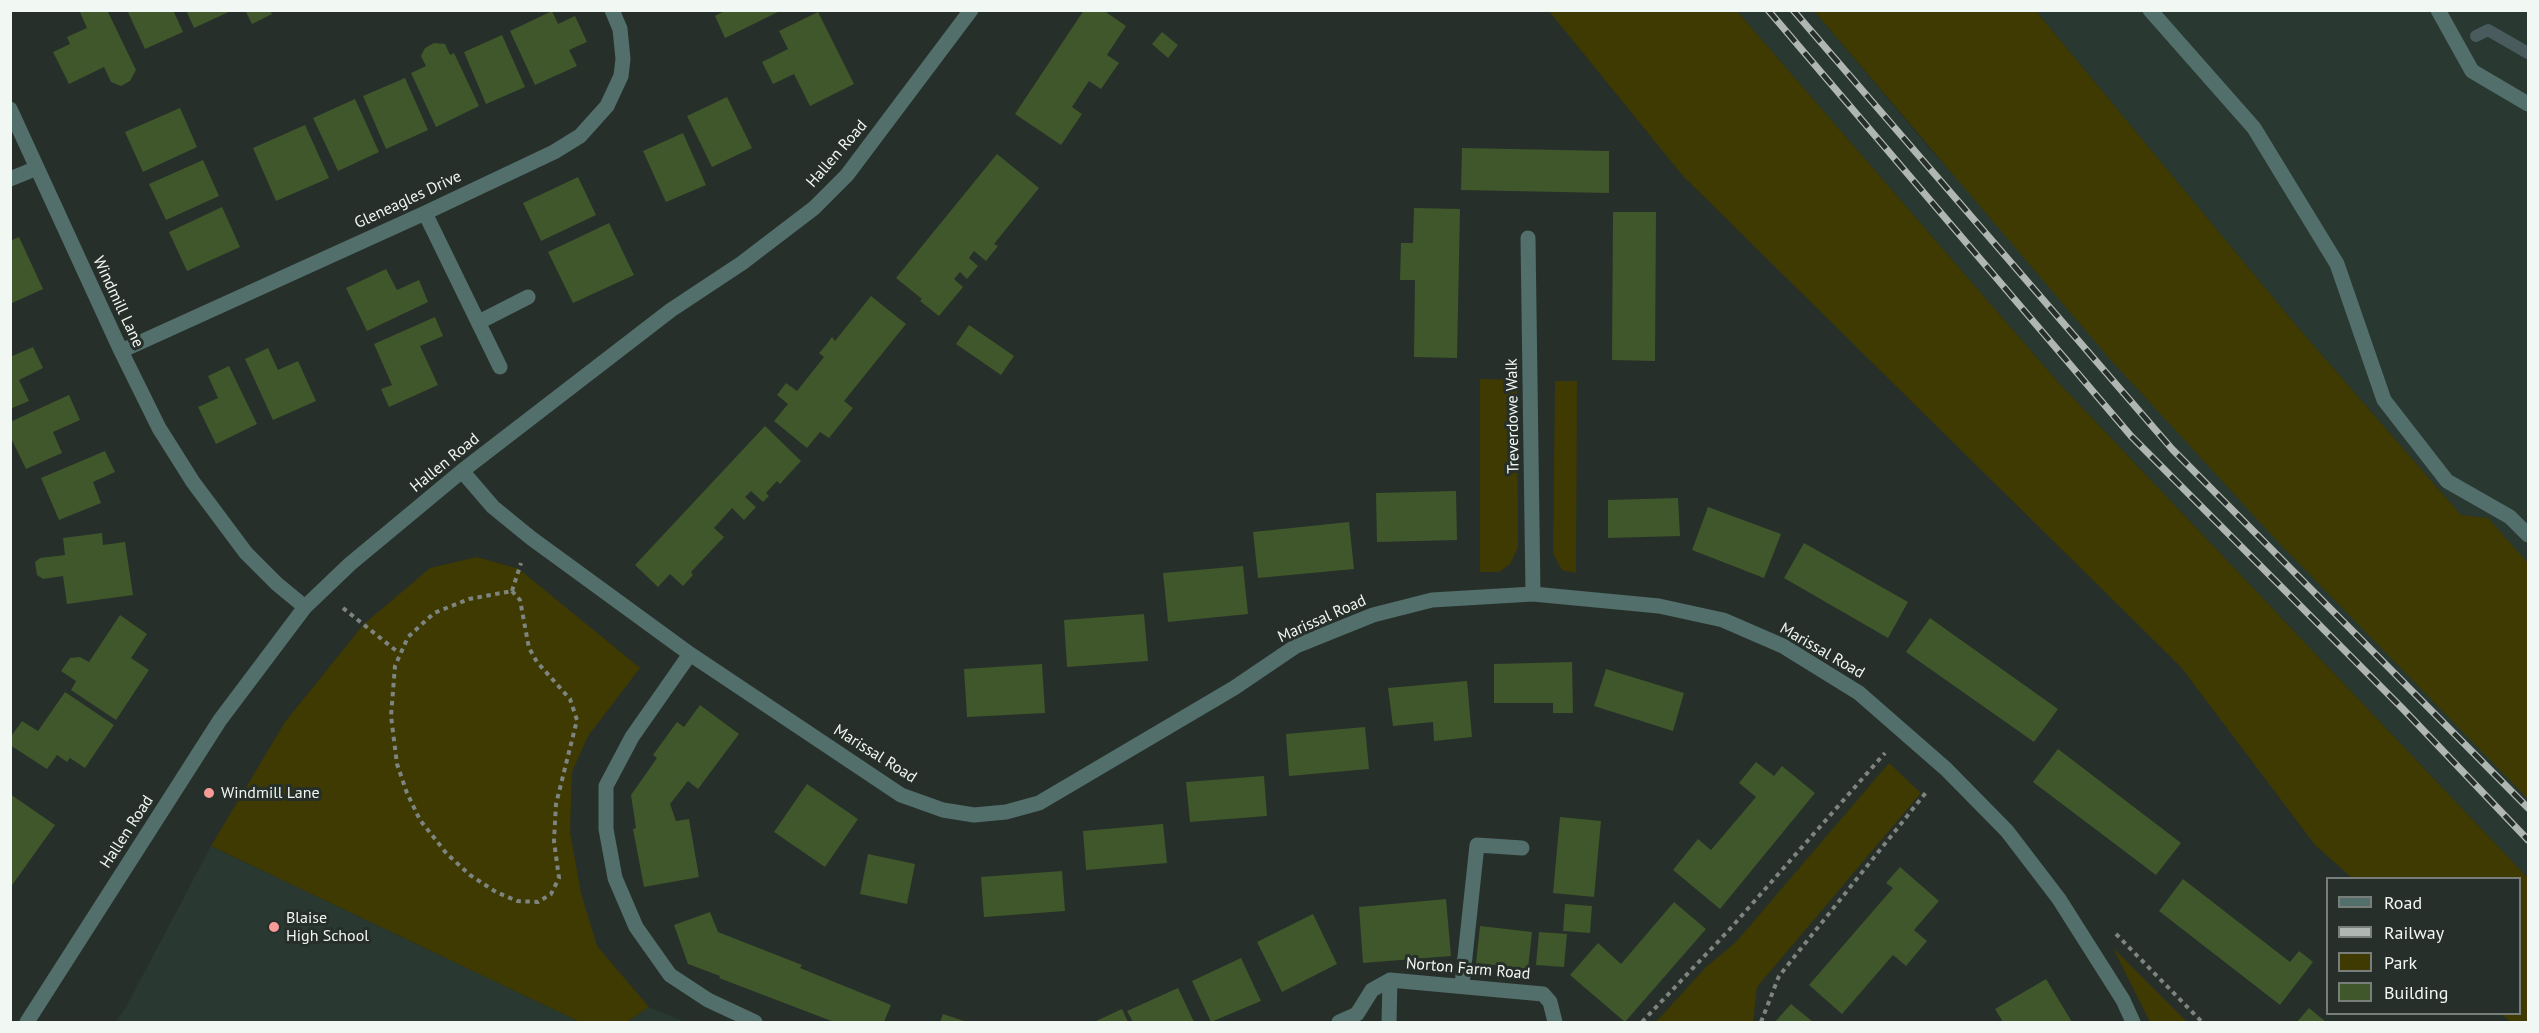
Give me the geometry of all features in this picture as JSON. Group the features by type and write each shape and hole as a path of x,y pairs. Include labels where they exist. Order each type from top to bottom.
{"street":[{"name":"Gleneagles Drive","path":"121,351 425,213 554,152 580,136 607,106 621,76 623,59 620,29 612,10"},
{"name":"Hallen Road","path":"27,1023 220,720 305,607 350,564 462,471 671,310 742,263 814,208 847,175 971,10"},
{"path":"2150,10 2254,128 2337,264 2384,400 2447,481 2510,517 2529,535"},
{"path":"2438,10 2472,70 2529,104"},
{"name":"Windmill Lane","path":"10,109 121,351 159,428 193,482 246,553 277,584 305,607"},
{"path":"10,179 37,168"},
{"path":"425,213 500,367"},
{"name":"Treverdowe Walk","path":"1528,238 1533,594"},
{"path":"479,322 528,297"},
{"name":"Marissal Road","path":"462,471 493,507 531,538 690,654 901,795 943,810 974,815 1006,812 1039,803 1234,688 1296,646 1373,615 1432,600 1533,594 1659,606 1723,620 1783,646 1850,687 1946,769 2007,831 2059,898 2122,1000 2133,1023"},
{"path":"690,654 632,737 606,786 606,829 615,878 636,927 670,975 708,1000 755,1023"},
{"path":"1462,985 1477,845 1522,848"},
{"path":"1389,1023 1390,980"},
{"name":"Norton Farm Road","path":"1339,1023 1357,1014 1372,990 1390,980 1543,994 1550,1002 1556,1023"}],"path":[{"path":"512,591 520,600 529,648 537,662 570,699 577,720 556,804 554,841 559,878 550,894 538,902 517,901 496,892 470,875 447,854 420,820 406,793 398,764 391,716 395,666 399,653 408,637 434,614 469,600 512,591"},
{"path":"321,592 399,653"},
{"path":"1642,1023 1729,930 1903,732"},
{"path":"1761,1023 1779,976 1946,769"}],"shaded area":[{"path":"1737,11 1814,11 1931,150 2528,797 2528,878 2058,382"},
{"path":"2036,11 2528,11 2528,563 2488,519 2461,515 2295,324"},
{"name":"Blaise High School","path":"211,846 580,1022 115,1022 125,1009"},
{"path":"649,1007 685,1022 627,1022"}],"green space":[{"path":"1549,11 1737,11 2058,382 2528,878 2528,1022 2511,1022 2502,1015 2521,1015 2521,877 2351,877 2315,845 2181,667 1683,176"},
{"path":"1814,11 2036,11 2295,324 2461,515 2488,518 2528,563 2528,799 2278,542 2109,358"},
{"path":"1480,379 1517,380 1518,547 1510,564 1499,572 1480,572"},
{"path":"1555,381 1577,381 1576,573 1562,570 1553,554"},
{"path":"477,557 519,569 640,668 588,736 572,772 570,832 581,893 597,946 649,1007 627,1022 580,1022 211,846 285,722 364,624 430,568"},
{"path":"1889,763 1921,793 1757,987 1753,1022 1656,1022 1705,968 1736,942"},
{"path":"2113,948 2187,1022 2150,1022"}],"building":[{"path":"79,10 107,10 136,70 130,81 121,86 111,82 104,67 69,84 53,52 70,44 67,37 87,28"},
{"path":"127,10 173,10 183,32 145,49"},
{"path":"186,10 233,10 194,28"},
{"path":"245,10 270,10 272,14 252,24"},
{"path":"726,10 782,10 725,38 715,16"},
{"path":"1084,10 1103,10 1126,26 1107,55 1119,63 1101,89 1089,81 1072,107 1082,114 1061,145 1015,114"},
{"path":"552,11 558,24 575,16 587,42 569,50 577,66 535,85 510,31"},
{"path":"818,12 854,84 810,106 794,74 773,84 762,62 788,49 779,31"},
{"path":"1162,32 1178,45 1168,58 1152,44"},
{"path":"502,35 525,87 486,104 464,52"},
{"path":"434,43 445,44 450,55 454,53 479,106 436,127 411,73 426,66 421,56 425,48"},
{"path":"405,78 428,130 386,149 363,96"},
{"path":"727,97 752,148 712,167 687,116"},
{"path":"355,99 379,152 338,171 313,118"},
{"path":"180,108 197,147 143,172 125,132"},
{"path":"305,125 329,178 276,201 253,148"},
{"path":"683,133 706,185 666,202 643,151"},
{"path":"1462,148 1609,151 1609,193 1461,190"},
{"path":"997,154 1039,188 994,244 998,246 986,261 974,251 969,258 978,266 967,279 960,272 954,279 963,287 939,316 896,278"},
{"path":"203,160 219,196 166,220 149,184"},
{"path":"578,177 596,215 541,241 523,203"},
{"path":"222,207 240,247 187,271 169,232"},
{"path":"1414,208 1460,209 1457,358 1414,357 1415,280 1400,280 1401,243 1413,243"},
{"path":"1613,212 1656,212 1655,361 1612,360"},
{"path":"609,223 634,275 573,303 548,252"},
{"path":"19,237 43,289 10,304 10,241"},
{"path":"386,269 397,290 419,280 428,302 367,331 346,288"},
{"path":"871,296 906,324 844,401 853,408 829,438 820,432 807,448 774,421 788,404 777,395 786,383 797,391 824,357 819,353 832,337 835,341"},
{"path":"435,317 443,336 420,346 438,385 389,407 381,389 392,385 374,344"},
{"path":"969,325 1014,356 1001,375 956,344"},
{"path":"33,347 43,368 19,380 29,401 10,409 10,357"},
{"path":"268,348 278,370 298,361 316,401 273,420 245,359"},
{"path":"229,366 257,424 216,444 198,407 218,398 208,376"},
{"path":"69,395 80,420 53,432 62,453 26,469 10,436 10,422"},
{"path":"765,426 801,461 780,484 777,481 766,493 769,496 763,502 751,491 745,497 756,507 744,520 732,508 714,528 724,537 691,572 693,575 683,586 670,574 658,587 635,565"},
{"path":"105,451 115,472 93,482 101,503 59,520 41,478"},
{"path":"1456,491 1457,540 1377,542 1376,493"},
{"path":"1678,498 1680,536 1608,538 1608,500"},
{"path":"1708,507 1781,534 1764,578 1692,550"},
{"path":"1349,522 1354,569 1258,578 1253,532"},
{"path":"102,533 103,545 125,542 133,595 67,604 63,576 43,579 37,575 35,562 40,558 65,555 63,538"},
{"path":"1804,543 1908,602 1888,638 1784,578"},
{"path":"1243,566 1248,614 1168,622 1163,573"},
{"path":"1144,614 1148,661 1067,667 1064,620"},
{"path":"120,615 147,634 131,658 149,670 116,720 71,690 76,681 61,671 70,658 80,657 89,662"},
{"path":"1930,618 2058,709 2034,742 1906,652"},
{"path":"1572,662 1573,713 1553,713 1553,703 1494,703 1494,664"},
{"path":"1042,664 1045,713 967,717 964,669"},
{"path":"1606,669 1684,693 1673,731 1594,706"},
{"path":"1467,681 1472,737 1434,741 1433,722 1393,726 1388,688"},
{"path":"65,692 114,725 85,768 70,758 67,762 57,755 47,769 10,745 10,738 22,721 38,731"},
{"path":"700,705 739,734 698,789 688,781 670,804 676,821 689,819 699,877 644,887 633,829 636,828 631,795 657,758 653,755 677,722 684,727"},
{"path":"1365,727 1369,769 1289,776 1286,734"},
{"path":"2058,749 2181,843 2156,875 2033,782"},
{"path":"1756,762 1774,776 1782,766 1815,793 1720,909 1673,870 1698,839 1711,850 1756,797 1739,783"},
{"path":"1264,776 1267,816 1190,822 1186,782"},
{"path":"807,784 858,819 825,867 774,832"},
{"path":"10,794 55,825 10,888"},
{"path":"1560,817 1601,821 1594,897 1553,893"},
{"path":"1163,824 1167,863 1086,870 1083,831"},
{"path":"868,854 915,864 907,904 860,894"},
{"path":"1900,867 1939,901 1914,930 1927,941 1906,966 1893,955 1842,1014 1809,985 1893,888 1886,883"},
{"path":"1062,871 1065,911 984,917 981,877"},
{"path":"2183,879 2290,962 2299,951 2313,962 2280,1005 2159,911"},
{"path":"1446,899 1451,956 1363,963 1359,907"},
{"path":"1674,902 1706,929 1625,1022 1570,975 1598,943 1621,964"},
{"path":"1565,904 1592,906 1590,933 1563,931"},
{"path":"710,912 718,932 802,965 800,968 891,1005 884,1022 834,1022 688,964 674,925"},
{"path":"1313,914 1337,964 1282,992 1257,942"},
{"path":"1480,926 1532,932 1528,969 1476,963"},
{"path":"1539,932 1567,934 1564,967 1536,965"},
{"path":"1241,958 1261,1001 1211,1022 1192,981"},
{"path":"2046,979 2072,1022 2003,1022 1995,1009"},
{"path":"1178,988 1194,1022 1133,1022 1127,1011"},
{"path":"1791,1004 1813,1022 1775,1022"},
{"path":"2309,1008 2326,1022 2297,1022"},
{"path":"1122,1009 1128,1022 1094,1022"},
{"path":"943,1014 967,1022 940,1022"}],"waterway":[{"path":"2476,36 2488,30 2528,53"}],"railway":[{"path":"1768,10 2131,436 2403,709 2528,840"},
{"path":"1793,10 2172,449 2528,808"}],"place":[{"name":"Windmill Lane","path":"209,793"},
{"name":"Blaise High School","path":"274,927"}]}
